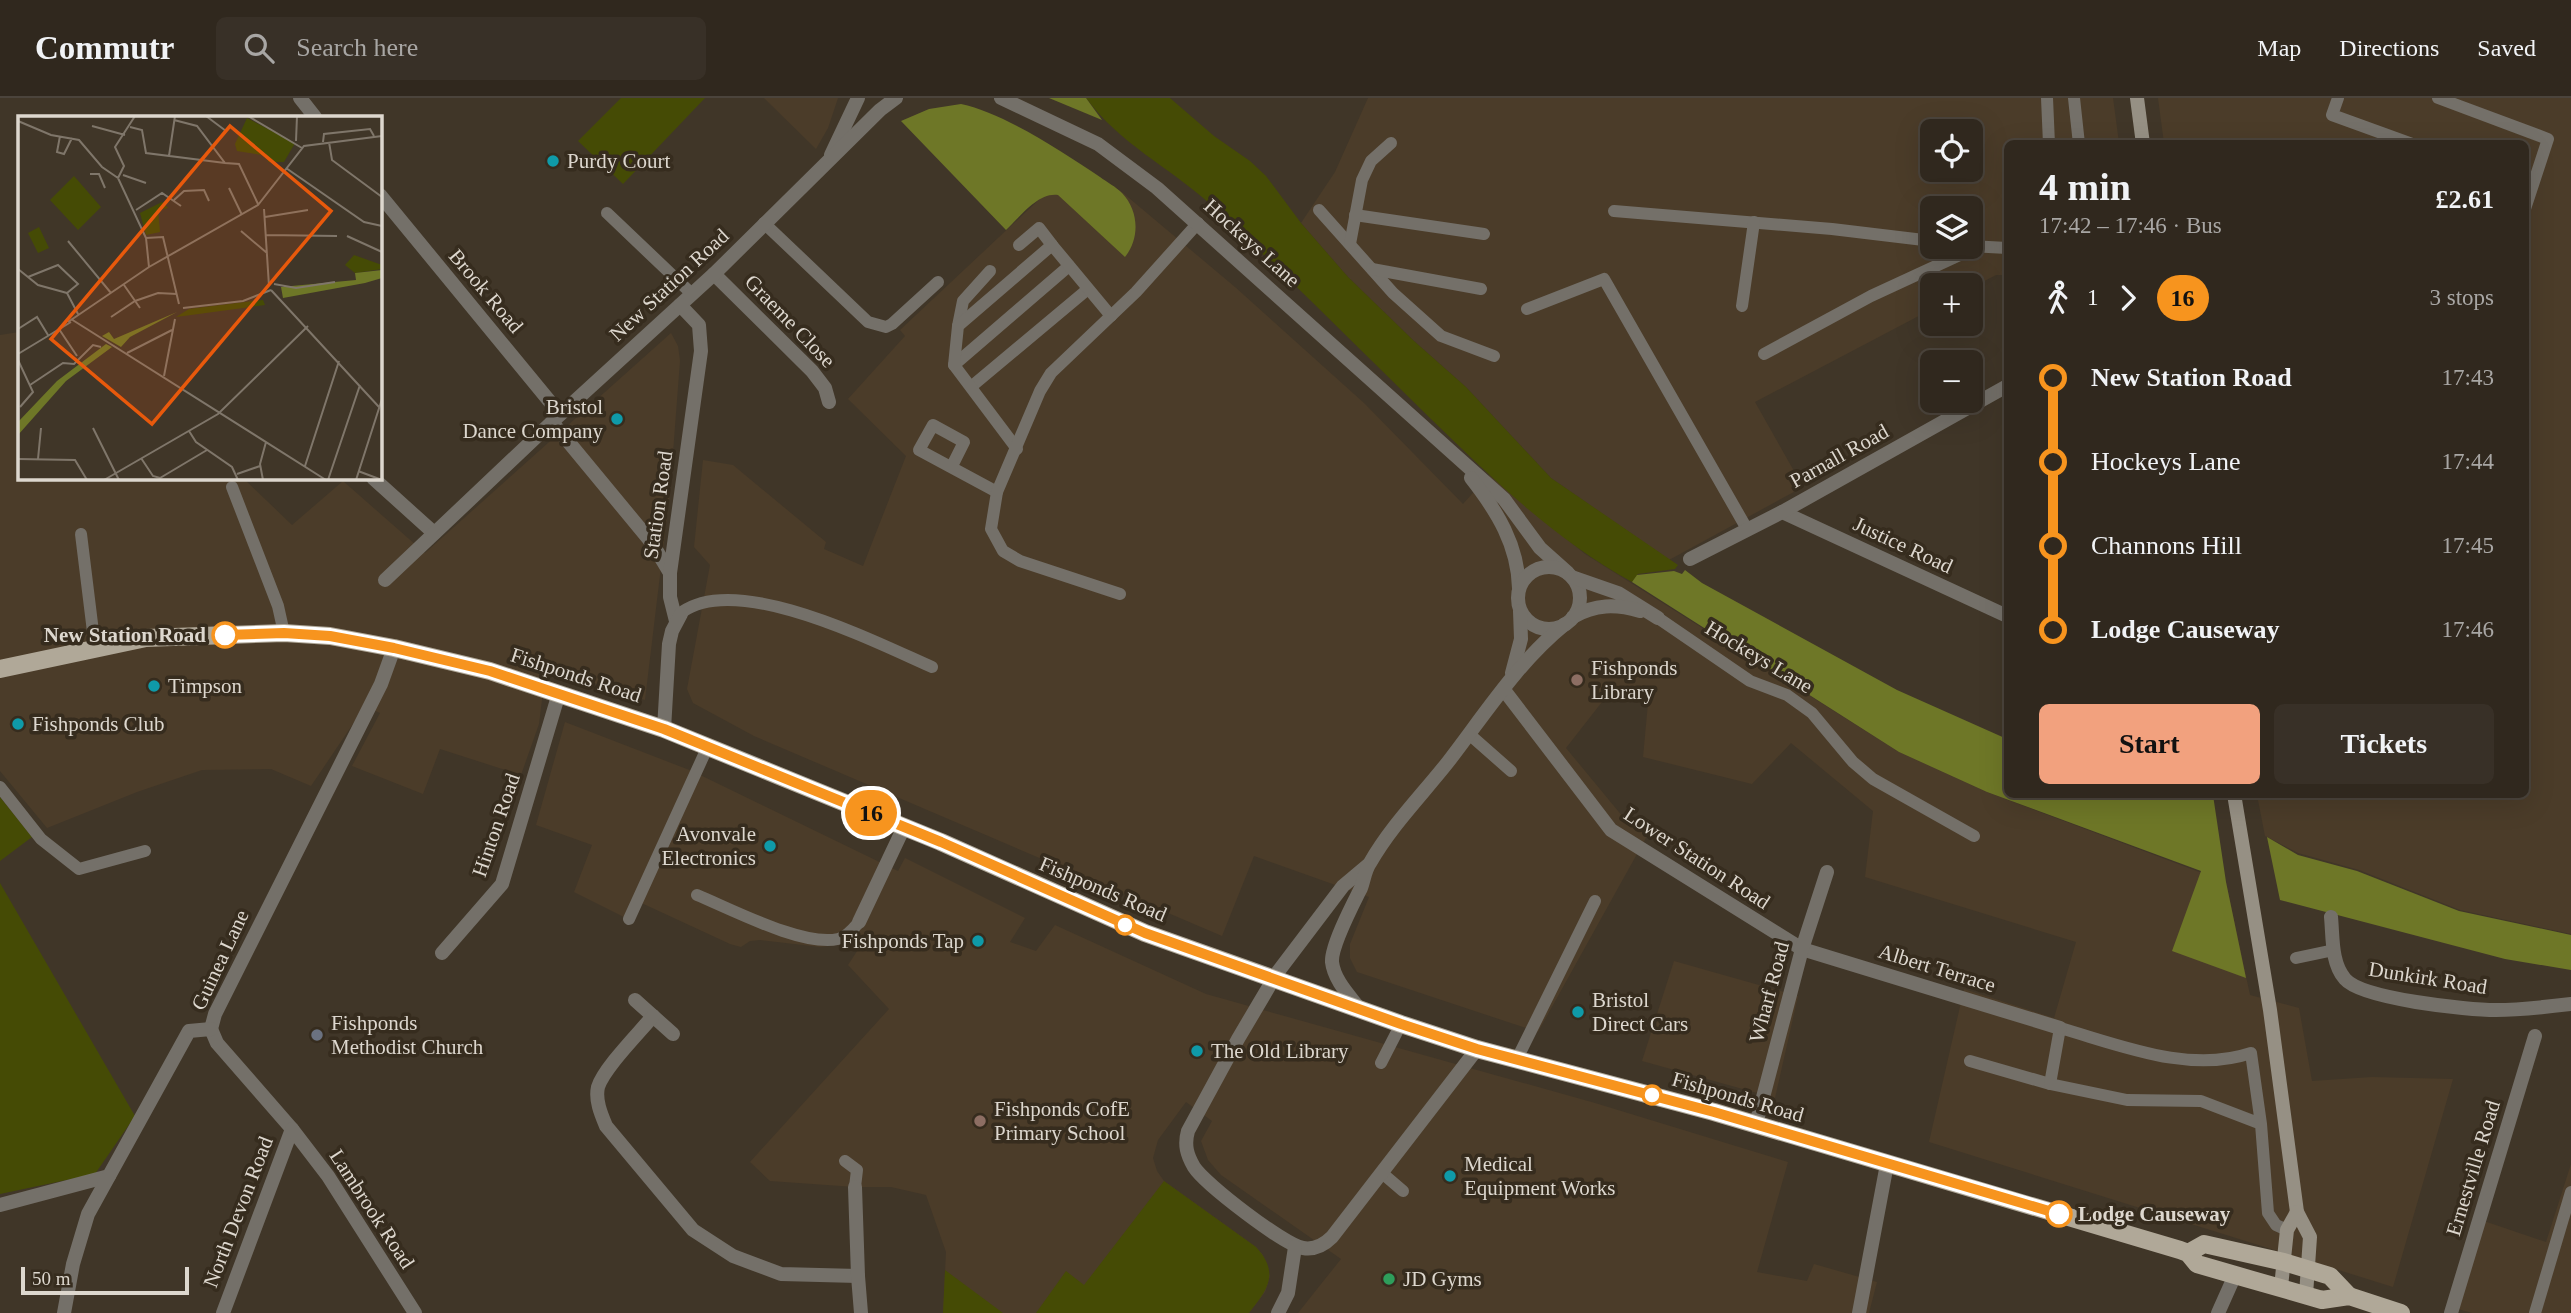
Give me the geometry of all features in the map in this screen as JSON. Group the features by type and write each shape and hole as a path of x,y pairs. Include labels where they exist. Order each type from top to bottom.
{"main road":[{"path":"2137,98 2142,140"},
{"name":"Fishponds Road","path":"0,669 145,638 284,633 330,636 490,671 708,746 904,827 1145,933 1401,1024 1477,1049 1756,1124 2188,1253 2197,1264 2235,1275 2322,1300 2349,1296 2402,1313"},
{"path":"2235,798 2270,1010 2297,1212 2310,1237 2306,1295"},
{"path":"2281,1287 2287,1230 2297,1212"},
{"name":"Fishponds Road","path":"2188,1253 2204,1244 2284,1262 2330,1276 2349,1296"}],"street":[{"path":"300,98 315,116"},
{"name":"New Station Road","path":"827,162 858,98"},
{"name":"New Station Road","path":"385,580 556,418 714,274 880,110 896,98"},
{"name":"Hockeys Lane","path":"1001,98 1098,144 1198,222 1503,499 1540,548 1570,575"},
{"name":"Brook Road","path":"382,198 556,418"},
{"name":"Graeme Close","path":"714,274 812,371 825,388 829,402"},
{"name":"Station Road","path":"670,573 701,351 699,326 680,305"},
{"name":"Parnall Road","path":"1689,559 1782,512 2004,388"},
{"name":"Station Road","path":"556,418 652,543 670,573"},
{"name":"Hockeys Lane","path":"1451,452 1489,501 1504,526 1517,564 1521,628 1519,649 1514,668 1503,690"},
{"path":"375,480 434,533"},
{"name":"Justice Road","path":"1782,512 2004,615"},
{"path":"1519,601 1524,580 1537,569 1553,567 1618,593 1658,618"},
{"path":"664,729 670,644 679,616 670,597 670,573"},
{"path":"1569,620 1578,608 1580,597 1578,587 1570,575"},
{"name":"Hockeys Lane","path":"1519,601 1528,619 1541,627 1551,628 1592,608 1612,606 1639,610 1658,618"},
{"name":"Hockeys Lane","path":"1295,1247 1207,1181 1193,1166 1186,1149 1186,1138 1191,1125 1273,978 1343,886 1368,865 1401,817 1503,690 1538,648 1569,620"},
{"name":"Guinea Lane","path":"64,1313 72,1264 88,1214 189,1031 211,1029 215,1014 381,684 394,648"},
{"name":"Lower Station Road","path":"1503,690 1611,830 1802,949"},
{"name":"Hinton Road","path":"442,953 502,884 559,694"},
{"path":"859,922 904,827"},
{"name":"Hockeys Lane","path":"1359,1007 1340,984 1332,962 1339,937 1368,865"},
{"name":"Wharf Road","path":"1756,1124 1802,949 1827,872"},
{"name":"Dunkirk Road","path":"2332,917 2334,950 2340,972 2354,988 2373,995 2487,1010 2571,1004"},
{"name":"Albert Terrace","path":"1802,949 2060,1028"},
{"path":"635,1000 673,1034"},
{"path":"653,1016 605,1074 598,1088 598,1100 606,1126 693,1230 733,1256 781,1273 858,1276"},
{"name":"North Devon Road","path":"211,1029 217,1043 292,1129 223,1313"},
{"name":"Ernestville Road","path":"2451,1313 2535,1036"},
{"path":"1278,1313 1288,1293 1295,1247 1308,1249 1326,1243 1477,1049"},
{"name":"Lambrook Road","path":"292,1129 328,1176 415,1313"},
{"path":"1859,1313 1888,1164"},
{"path":"0,1205 110,1176"},
{"path":"855,1187 861,1313"},
{"path":"2218,1313 2235,1275"}],"lane":[{"path":"2048,98 2049,140"},
{"path":"2074,98 2079,140"},
{"path":"2338,98 2332,115 2401,140"},
{"path":"2438,98 2548,139 2529,185"},
{"path":"1350,244 1362,180 1371,162 1391,143"},
{"path":"1319,210 1392,293 1441,336 1494,355"},
{"path":"1614,211 1754,222 1920,240"},
{"path":"607,213 692,294"},
{"path":"1355,215 1484,234"},
{"path":"1120,594 1020,561 1003,551 991,529 998,492 1040,391 1051,373 1136,292 1198,222"},
{"path":"1742,306 1754,222"},
{"path":"764,223 858,314 879,326 892,324 938,282"},
{"path":"1019,245 1039,228 1111,316"},
{"path":"958,326 1052,245"},
{"path":"1983,246 2004,247"},
{"path":"1764,354 1871,296 1947,259"},
{"path":"954,365 1069,267"},
{"path":"1372,269 1481,289"},
{"path":"990,271 963,301 954,365 1017,449"},
{"path":"1527,309 1604,279 1747,529"},
{"path":"972,386 1088,289"},
{"path":"952,466 998,492"},
{"path":"232,487 278,606 284,633"},
{"path":"81,534 95,648"},
{"path":"679,616 692,604 715,599 765,603 850,631 932,667"},
{"name":"Hockeys Lane","path":"1658,618 1750,681 1787,695 1812,713 1853,762 1873,779 1974,836"},
{"path":"1469,734 1511,771"},
{"path":"629,919 708,746"},
{"path":"0,787 41,839 79,869 145,851"},
{"path":"697,895 785,932 813,938 837,939 848,934 859,922"},
{"path":"1517,1059 1595,901"},
{"path":"2296,958 2334,950"},
{"path":"1381,1063 1401,1024"},
{"path":"2050,1084 2060,1028 2158,1056 2228,1061 2251,1053 2261,1124 2268,1213 2276,1225 2287,1230"},
{"path":"1970,1061 2050,1084 2127,1100 2201,1101 2261,1124"},
{"path":"845,1161 857,1170 855,1187"},
{"path":"1381,1173 1403,1191"},
{"path":"2535,1313 2571,1192"}],"shaded area":[{"path":"764,98 838,98 828,128 816,149"},
{"path":"1368,98 2113,98 2119,140 2004,140 2004,275 1996,275 1983,282 1983,273 1920,273 1920,315 1755,402 1803,487 1669,560 1551,478 1466,387 1348,277 1301,223 1335,172"},
{"path":"2158,98 2571,98 2571,934 2460,910 2359,870 2298,853 2265,836 2258,798 2529,798 2529,140 2164,140"},
{"path":"1078,163 1123,193 1235,287 1364,403 1463,504 1489,475 1585,554 1899,752 1987,792 2226,882 2250,995 2299,1008 2312,1081 2372,1077 2453,1079 2393,1287 1929,1142 1964,989 2054,1018 2076,942 1865,877 1873,811 1791,743 1752,784 1643,757 1648,703 1609,693 1566,748 1623,817 1647,836 1538,1032 1357,972 1350,958 1350,944 1369,897 1254,856 1222,936 754,736 693,703 687,689 710,565 694,547 703,460 733,465 826,542 824,549 863,566 906,456 848,399 905,336 900,330"},
{"path":"18,332 18,480 245,480 292,525 343,481 425,553 671,333 678,346 680,361 670,492 645,700 546,667 539,724 521,775 440,749 423,794 352,766 380,713 365,706 311,786 271,769 202,770 137,792 47,828 0,771 0,335"},
{"path":"565,722 692,771 898,871 905,858 1025,918 1010,942 1036,951 1055,925 1206,994 1595,1103 1788,1162 1757,1272 1807,1281 1814,1264 1877,1282 1869,1313 1298,1313 1341,1259 1221,1175 1208,1160 1201,1141 1212,1121 1186,1102 1158,1140 1153,1158 1164,1181 1256,1247 1263,1255 1270,1276 1265,1292 1249,1313 943,1313 946,1252 926,1195 891,1187 770,1181 750,1162 889,1009 848,965 863,942 820,947 760,940 750,941 741,947 635,900 624,917 574,892 592,845 536,825"},
{"path":"1674,961 1798,996 1775,1098 1642,1061"},
{"path":"2571,1164 2571,1313 2472,1313 2451,1307 2481,1220 2546,1242"}],"green space":[{"path":"621,98 705,98 623,184 578,141"},
{"path":"1049,98 1086,98 1102,120"},
{"path":"1086,98 1170,98 1214,136 1250,161 1266,176 1301,223 1348,277 1466,387 1551,478 1678,565 1675,569 1638,574 1632,582 1551,528 1478,464 1210,204 1114,129"},
{"path":"961,104 996,116 1033,134 1122,193 1132,208 1136,225 1133,242 1125,257 1058,195 1036,201 1006,230 901,121 929,109"},
{"path":"1685,570 1702,583 1897,690 2004,738 2004,798 2213,798 2226,882 2246,978 2172,951 2201,871 1987,792 1899,752 1632,582 1637,575 1674,571 1682,574"},
{"path":"0,797 32,837 0,861"},
{"path":"2267,837 2298,855 2357,871 2459,911 2571,935 2571,970 2505,959 2280,900"},
{"path":"0,883 135,1116 95,1174 0,1194"},
{"path":"1164,1181 1256,1247 1263,1256 1268,1265 1269,1281 1249,1313 1036,1313 1066,1271 1084,1285"},
{"path":"945,1270 1003,1313 943,1313"}],"bus line":[{"name":"16","path":"225,635 284,633 330,636 490,671 639,719 804,784 1145,933 1401,1024 1477,1049 1714,1112 2059,1214"}],"place":[{"name":"Purdy Court","path":"553,161"},
{"name":"Bristol Dance Company","path":"617,419"},
{"name":"New Station Road","path":"225,635"},
{"name":"Fishponds Library","path":"1577,680"},
{"name":"Timpson","path":"154,686"},
{"name":"Fishponds Club","path":"18,724"},
{"name":"Avonvale Electronics","path":"770,846"},
{"name":"Fishponds Tap","path":"978,941"},
{"name":"Bristol Direct Cars","path":"1578,1012"},
{"name":"Fishponds Methodist Church","path":"317,1035"},
{"name":"The Old Library","path":"1197,1051"},
{"name":"Fishponds CofE Primary School","path":"980,1121"},
{"name":"Medical Equipment Works","path":"1450,1176"},
{"name":"Lodge Causeway","path":"2059,1214"},
{"name":"JD Gyms","path":"1389,1279"}]}
